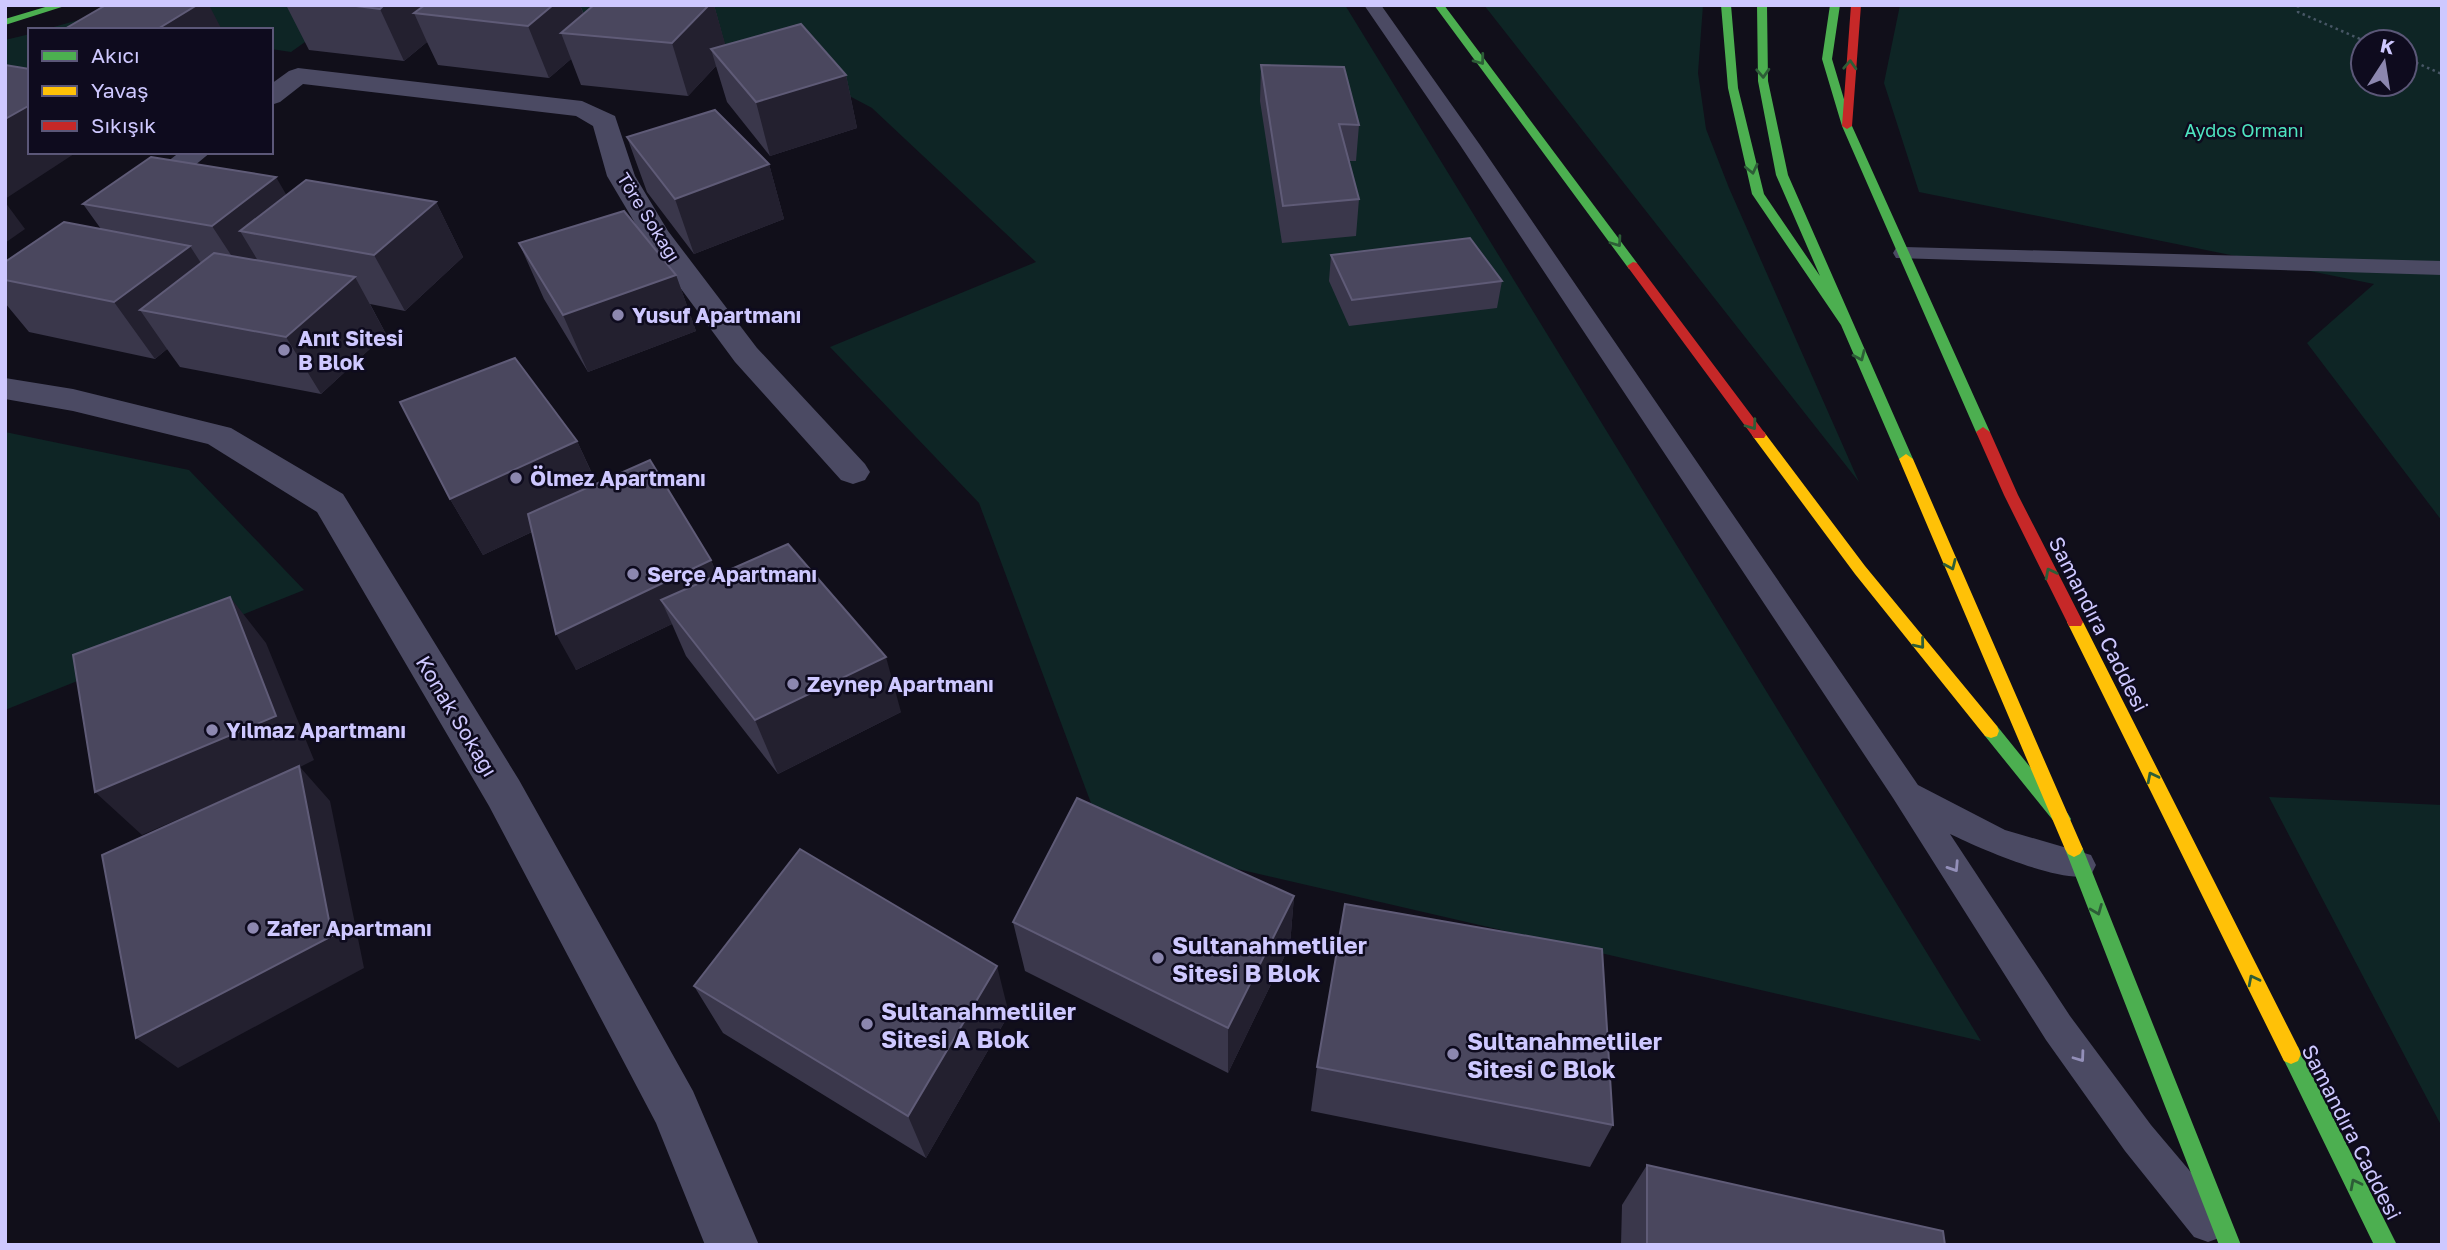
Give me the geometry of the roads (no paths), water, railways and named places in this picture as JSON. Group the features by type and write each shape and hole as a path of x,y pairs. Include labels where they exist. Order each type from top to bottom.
{"main road":[{"path":"5,22 63,5"},
{"path":"1439,5 1860,570 2062,819"},
{"path":"1726,5 1733,88 1758,194 1845,322"},
{"path":"1762,5 1763,81 1782,175 2062,819 2228,1245"},
{"name":"Samandıra Caddesi","path":"1835,5 1827,59 1847,126 2011,495 2386,1245"},
{"path":"1847,126 1856,5"}],"street":[{"name":"Töre Sokağı","path":"273,95 298,76 582,109 606,122 610,145 621,176 655,234 746,355 853,472"},
{"path":"123,209 195,154"},
{"name":"Konak Sokağı","path":"5,388 73,400 219,436 330,503 504,793 675,1108 732,1245"}],"lane":[{"path":"1372,5 1471,145 1904,789 2058,1028 2138,1138 2228,1245"},
{"path":"1904,253 2442,268"},
{"path":"1904,789 1942,815 1984,836 2032,855 2080,865"}],"place":[{"name":"Yusuf Apartmanı","path":"618,315"},
{"name":"Anıt Sitesi B Blok","path":"284,350"},
{"name":"Ölmez Apartmanı","path":"516,478"},
{"name":"Serçe Apartmanı","path":"633,574"},
{"name":"Zeynep Apartmanı","path":"793,684"},
{"name":"Yılmaz Apartmanı","path":"212,730"},
{"name":"Zafer Apartmanı","path":"253,928"},
{"name":"Sultanahmetliler Sitesi B Blok","path":"1158,958"},
{"name":"Sultanahmetliler Sitesi A Blok","path":"867,1024"},
{"name":"Sultanahmetliler Sitesi C Blok","path":"1453,1054"}],"park label":[{"name":"Aydos Ormanı","path":"2244,130"}]}
